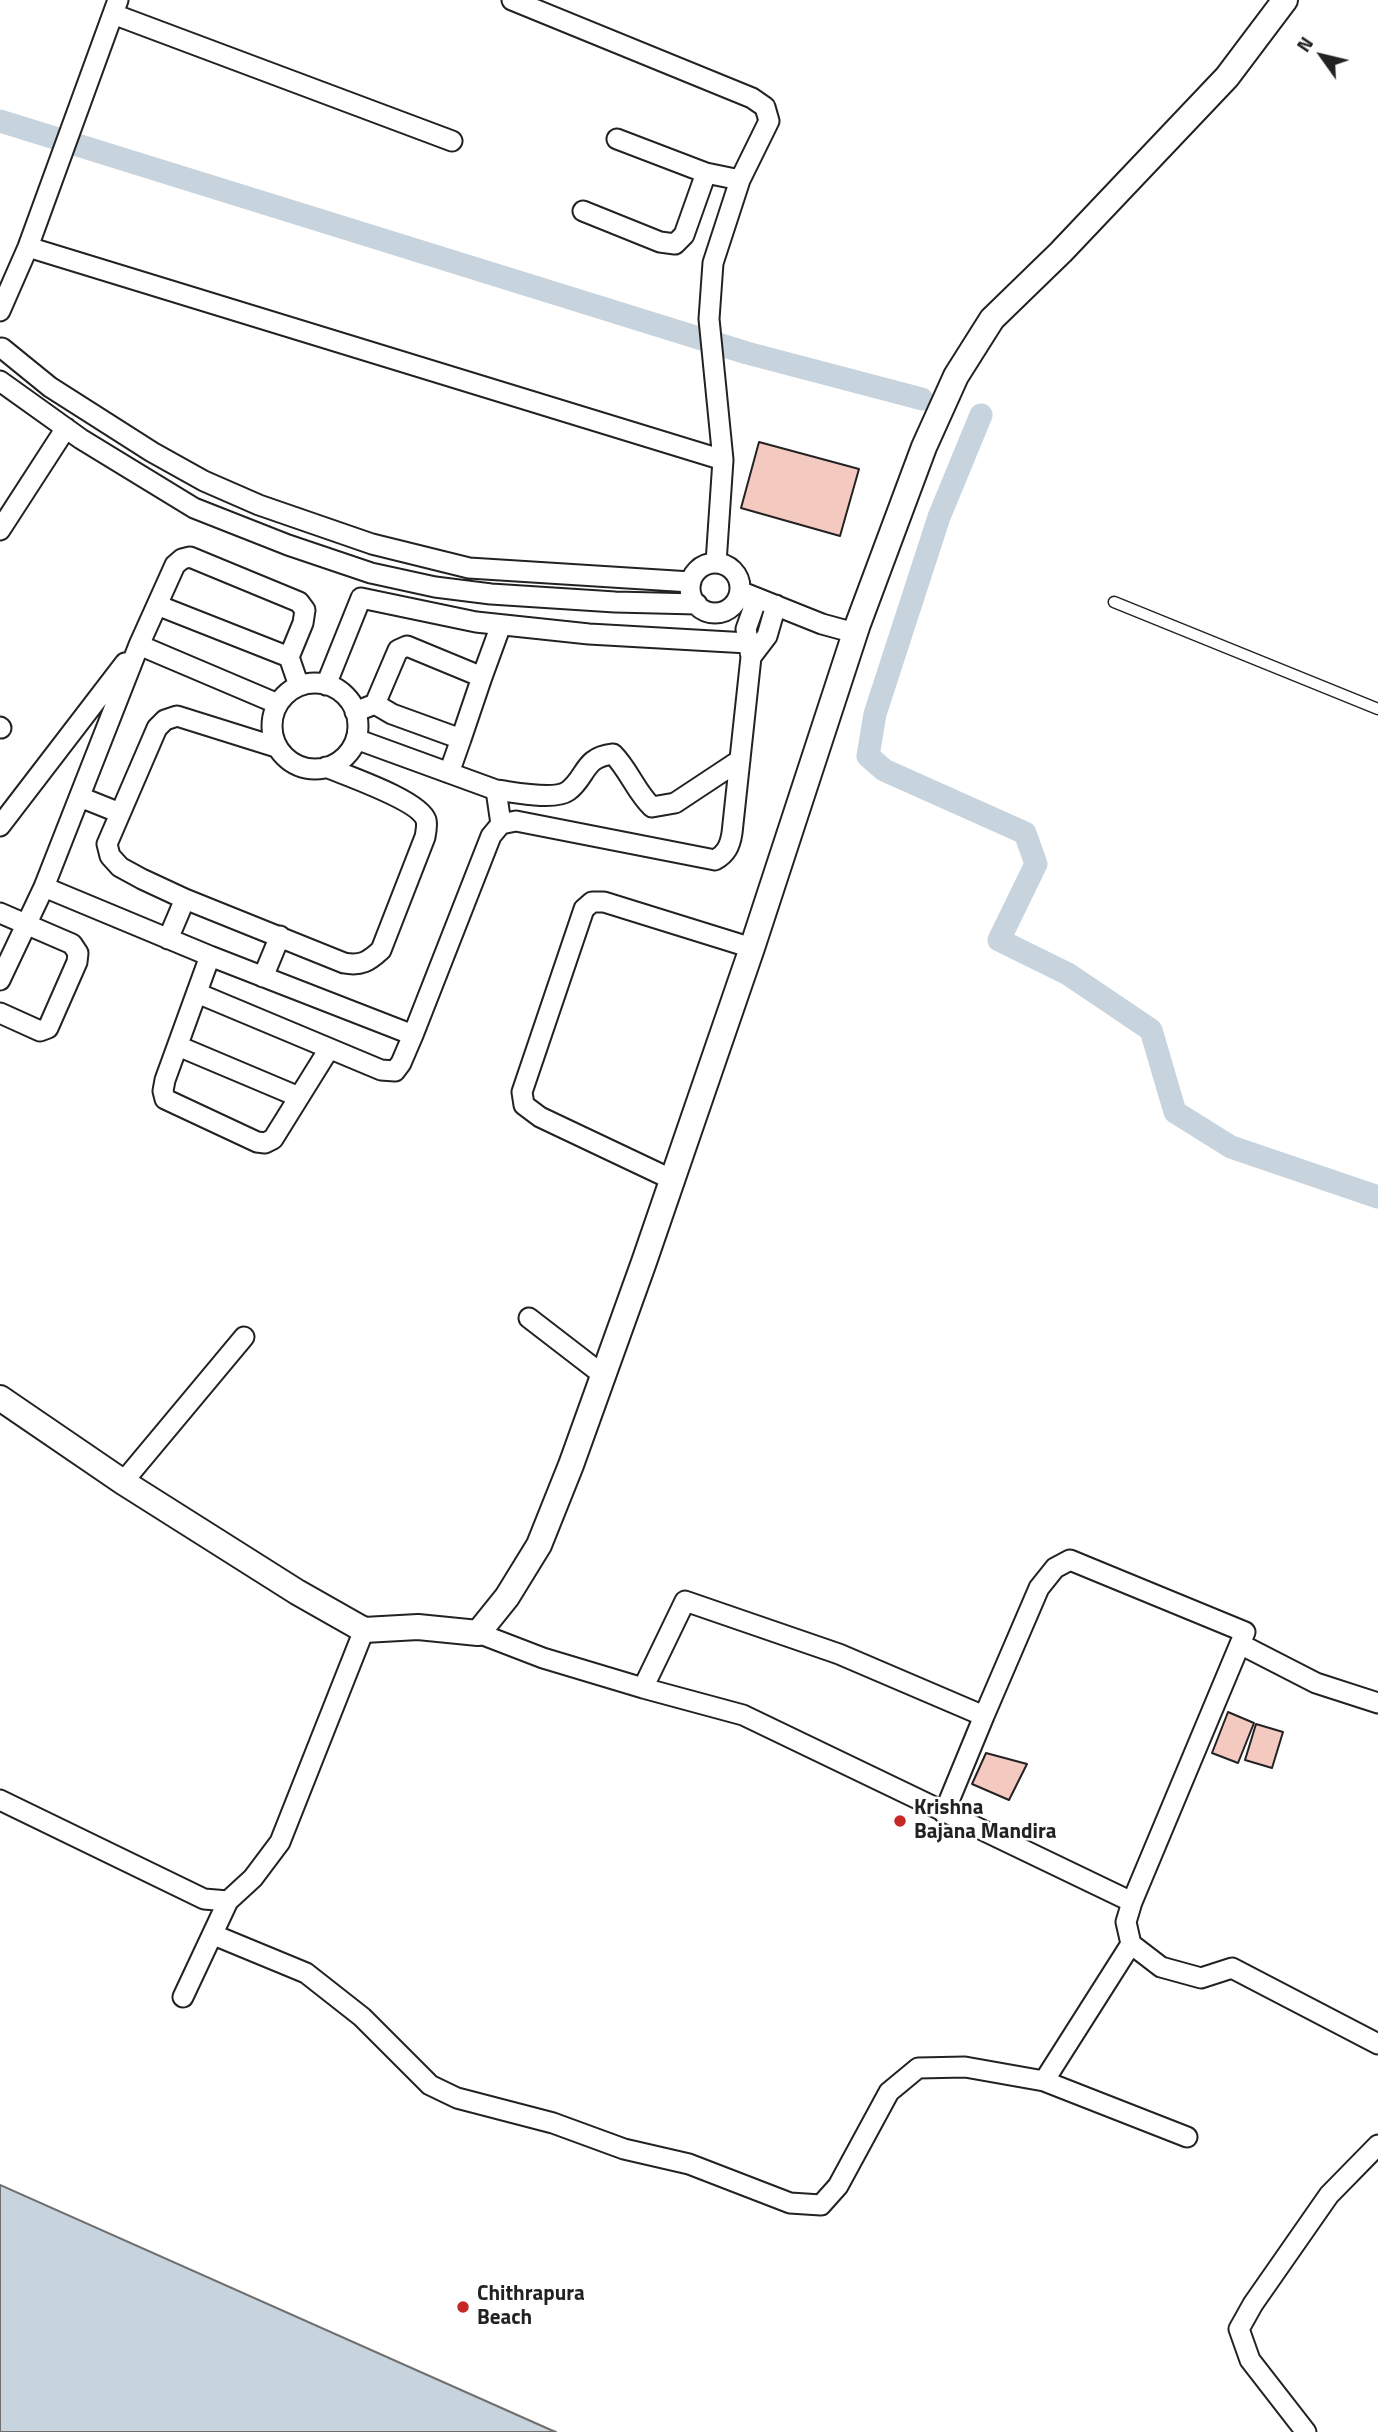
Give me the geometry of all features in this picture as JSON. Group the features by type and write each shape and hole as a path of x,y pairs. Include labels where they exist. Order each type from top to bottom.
{"street":[{"path":"512,0 752,98 765,107 769,121 740,180 713,263 709,319 723,460 716,563"},
{"path":"478,1633 507,1597 539,1545 673,1180 855,633 924,447 956,376 992,319 1061,252 1227,78 1285,0"},
{"path":"0,311 28,247 116,7 452,141"},
{"path":"617,139 706,173 740,180"},
{"path":"583,211 660,242 675,244 684,235 706,173"},
{"path":"28,247 723,460"},
{"path":"1,345 61,394 152,452 205,481 259,505 380,546 469,568 691,582"},
{"path":"0,381 111,458 194,508 288,545 371,573 435,587 491,594 697,604"},
{"path":"0,530 66,428"},
{"path":"326,685 380,546"},
{"path":"0,980 44,887 139,645 175,565 190,557 299,602 305,610 303,623 289,657 299,686"},
{"path":"757,598 731,569 716,563 700,568 691,582 692,598 710,612 726,610 737,599 757,598 822,624 855,633"},
{"path":"361,598 476,622 750,650"},
{"path":"197,993 381,1070 395,1071 401,1063 491,836 501,824 516,821 715,860 724,855 731,842 740,760 750,650 746,629 757,598"},
{"path":"157,605 289,657"},
{"path":"449,773 501,625"},
{"path":"139,645 278,704"},
{"path":"0,826 139,645"},
{"path":"355,712 375,704 398,650 407,646 482,677"},
{"path":"312,683 339,690 349,700 355,712 358,726 356,739 340,761 326,768 298,766 285,758 276,747 272,725 278,704 287,693 299,686 312,683"},
{"path":"375,704 392,714 461,739"},
{"path":"276,747 177,716 165,719 157,728 107,844 110,856 120,867 185,899 344,962 358,965 368,962 381,950 425,837 426,821 419,811 399,798 326,768"},
{"path":"356,739 496,790 555,796 568,791 593,760 601,755 613,754 622,762 643,799 652,807 675,803 740,760"},
{"path":"496,790 501,824"},
{"path":"80,797 120,813"},
{"path":"44,887 412,1035"},
{"path":"168,939 185,899"},
{"path":"673,1180 540,1117 524,1105 522,1092 584,909 592,902 604,902 752,948"},
{"path":"0,913 72,944 78,953 77,962 48,1028 40,1031 0,1013"},
{"path":"263,977 280,936"},
{"path":"210,956 165,1080 165,1099 257,1142 265,1143 273,1139 330,1049"},
{"path":"178,1046 299,1097"},
{"path":"529,1318 603,1375"},
{"path":"123,1482 244,1337"},
{"path":"0,1398 123,1482 297,1592 365,1630 418,1626 478,1633 543,1658 643,1689 743,1715 1132,1902"},
{"path":"944,1813 1039,1588 1055,1568 1070,1560 1245,1632 1132,1902 1126,1922 1131,1944 1161,1967 1201,1978 1232,1968 1377,2043"},
{"path":"643,1689 685,1601 839,1654 985,1716"},
{"path":"183,1997 228,1901 253,1878 280,1842 365,1630"},
{"path":"1240,1644 1316,1683 1378,1703"},
{"path":"0,1800 204,1899 228,1901"},
{"path":"214,1935 306,1973 362,2017 430,2085 457,2098 554,2123 624,2149 689,2164 790,2203 821,2205 838,2186 889,2092 918,2068 965,2067 1044,2081 1187,2137"},
{"path":"1044,2081 1131,1944"},
{"path":"1306,2432 1250,2360 1238,2329 1329,2195 1378,2145"}],"lane":[{"path":"1114,602 1378,709"}],"shaded area":[{"path":"0,2185 551,2430 556,2432 0,2432"}],"building":[{"path":"759,442 859,469 840,536 741,508"},
{"path":"1228,1712 1254,1723 1238,1763 1212,1753"},
{"path":"1256,1724 1283,1732 1272,1768 1245,1760"},
{"path":"986,1753 1027,1764 1009,1800 972,1784"}],"waterway":[{"path":"0,121 747,353 922,399"},
{"path":"981,415 939,517 875,714 868,756 884,770 1025,833 1036,864 999,940 1068,974 1151,1030 1175,1112 1231,1147 1378,1197"}],"place":[{"name":"Krishna Bajana Mandira","path":"900,1821"},
{"name":"Chithrapura Beach","path":"463,2307"}]}
